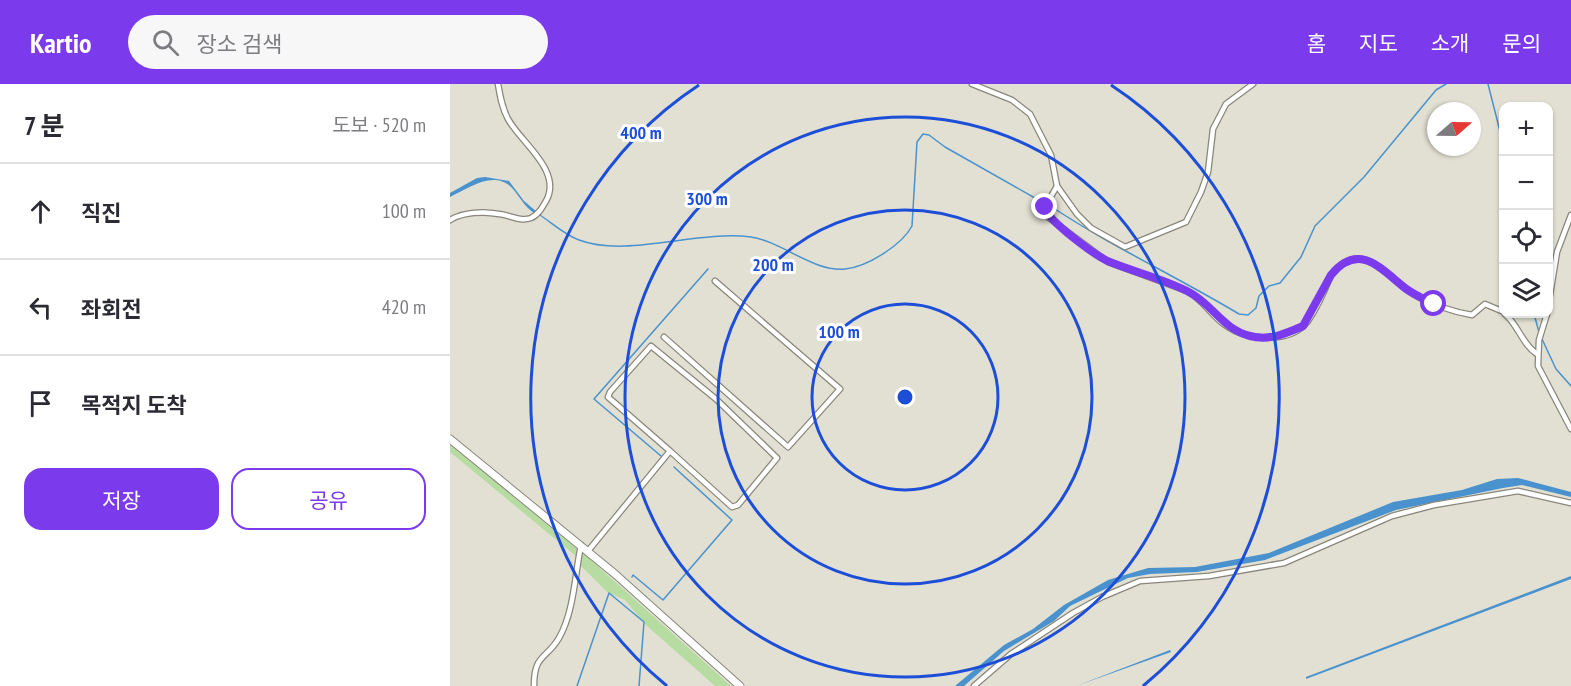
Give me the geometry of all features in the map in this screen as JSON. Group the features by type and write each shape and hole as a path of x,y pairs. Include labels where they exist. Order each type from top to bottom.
{"main road":[{"path":"450,439 581,545 740,686"}],"street":[{"path":"450,220 488,212 522,219 531,218 538,213 548,197 551,188 546,170 509,121 503,109 498,84"},
{"path":"972,84 1012,100 1030,114 1051,155 1057,186 1085,223 1125,247 1186,222 1208,172 1212,129 1226,104 1253,84"},
{"path":"1057,186 1045,207 1049,218 1108,262 1187,291 1204,303 1225,325 1252,337 1270,339 1303,326 1331,275 1337,267 1352,259 1370,261 1388,272 1414,294 1434,304 1472,315 1485,304 1490,304 1499,310"},
{"path":"1553,276 1557,252 1571,215"},
{"path":"664,337 788,447 840,389 716,281"},
{"path":"1509,318 1517,326 1526,345 1537,354"},
{"path":"1546,318 1537,354 1538,366 1571,429"},
{"path":"651,346 670,360 716,399 777,458 735,507 608,397 651,346"},
{"path":"670,360 679,350"},
{"path":"716,399 723,390"},
{"path":"760,440 768,430"},
{"path":"588,551 670,451"},
{"path":"974,686 1011,654 1073,613 1102,597 1140,581 1209,576 1284,563 1392,516 1434,505 1518,491 1571,503"},
{"path":"534,686 536,662 559,638 564,624 581,545"}],"green space":[{"path":"450,444 576,548 577,557 450,452"},
{"path":"583,553 731,686 715,686 646,625 625,600 607,592 580,565"}],"water":[{"path":"477,178 509,181 524,201 537,212 534,213 527,207 512,188 497,180 481,182 450,197 450,193"},
{"path":"1518,478 1571,492 1571,497 1522,485 1503,488 1396,510 1265,560 1197,572 1150,574 1128,578 1070,606 1054,621 1004,651 964,686 955,686 1004,645 1033,629 1064,605 1108,580 1148,568 1195,567 1269,553 1393,502 1462,490 1497,479"},
{"path":"1571,576 1571,579 1306,679 1306,677"},
{"path":"1170,650 1171,652 1076,686"}],"waterway":[{"path":"1049,205 1239,314 1248,315 1256,308 1259,296 1269,286 1280,283 1301,257 1315,226 1364,177 1436,90 1446,84"},
{"path":"1488,84 1499,127"},
{"path":"540,215 574,238 598,245 640,245 708,237 751,237 763,240 821,266 845,269 863,264 883,254 912,226 917,142 923,134 929,135 945,147 1042,202"},
{"path":"661,456 594,399 708,269"},
{"path":"1535,318 1539,332"},
{"path":"1542,339 1556,369 1571,386"},
{"path":"632,577 633,575 663,600 732,520 674,467"},
{"path":"577,686 609,593 644,622 639,686"}],"route":[{"path":"1045,207 1049,218 1108,262 1187,291 1198,297 1225,325 1252,337 1270,339 1303,326 1308,321 1331,275 1337,267 1352,259 1360,258 1370,261 1388,272 1414,294 1434,304"}]}
